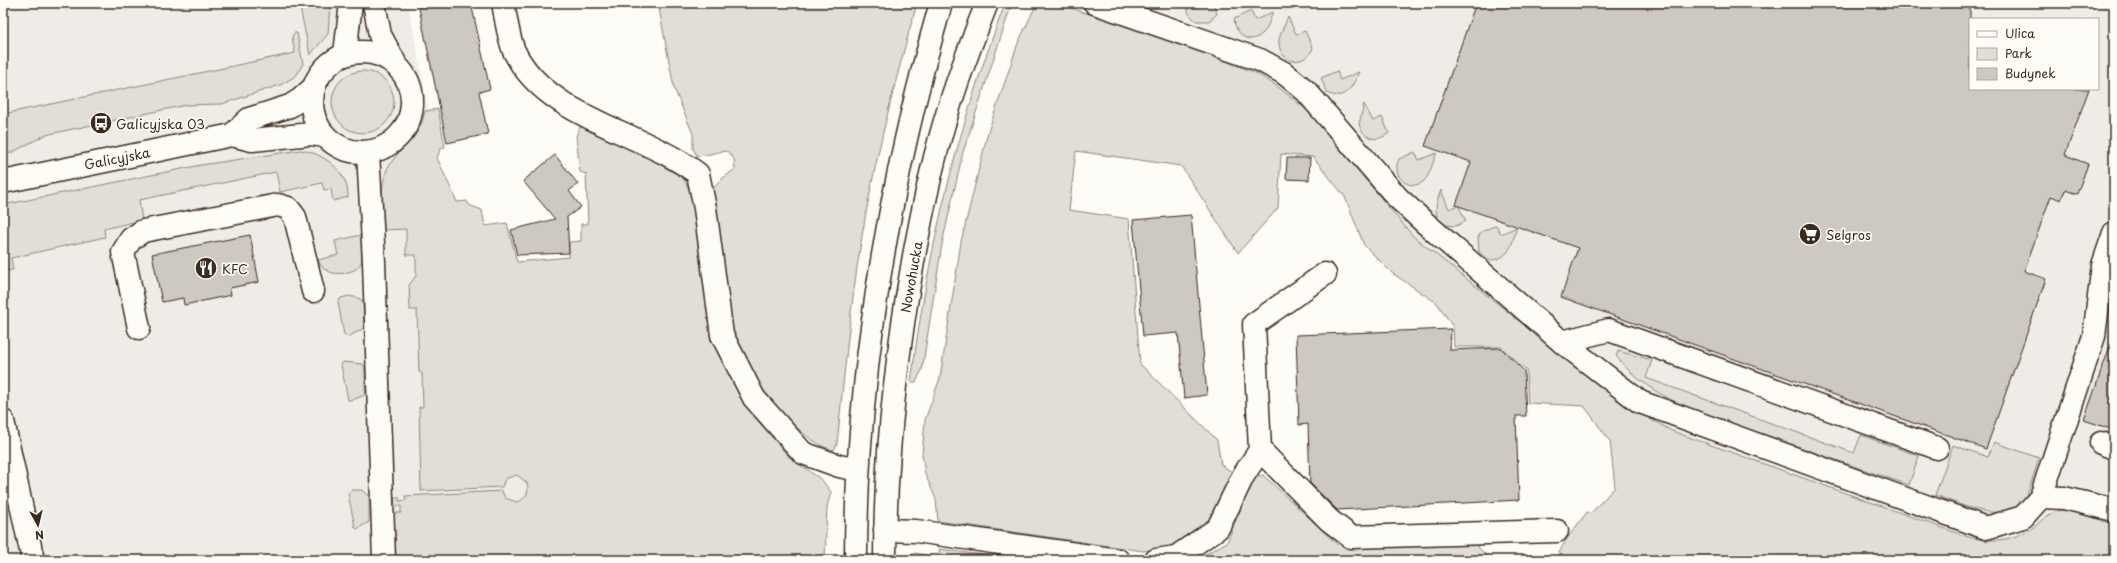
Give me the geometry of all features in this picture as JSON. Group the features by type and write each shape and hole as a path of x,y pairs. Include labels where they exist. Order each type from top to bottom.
{"main road":[{"path":"345,54 351,3"},
{"path":"314,87 312,110 317,124 324,136 337,146 352,152 368,152 384,148 398,138 408,124 412,109 412,92 406,76 395,63 380,35 374,3"},
{"path":"503,3 513,49 522,65 532,77 565,106 669,154 698,174 705,208 722,335 754,398 803,453 839,466 858,470"},
{"path":"856,560 858,470 867,364 883,249 907,131 941,3"},
{"name":"Nowohucka","path":"885,560 888,459 894,396 907,295 920,226 947,113 963,64 987,3"},
{"path":"1095,3 1260,60 1284,72 1306,91 1397,197 1562,342 1640,402 1986,528 2023,517 2041,497 2094,336 2103,265 2114,234"},
{"path":"232,135 249,119 290,106 301,99 314,87 324,71 334,61 345,54 371,52 384,56 395,63"},
{"name":"Galicyjska","path":"3,182 232,135 252,140 312,134 324,136"},
{"path":"368,152 374,262 384,560"},
{"path":"139,328 123,252 131,239 143,232 278,205 288,208 295,217 313,291"},
{"path":"1156,560 1176,557 1218,528 1243,476 1260,450 1254,324 1326,274"},
{"path":"1562,342 1610,330 1937,448"},
{"path":"3,421 33,560"},
{"path":"1260,450 1329,520 1351,537 1557,531"},
{"path":"2041,497 2064,498 2114,510"},
{"path":"885,530 916,531 1118,560"}],"shaded area":[{"path":"3,3 408,3 437,157 457,202 590,560 3,560"},
{"path":"1144,3 2114,3 2114,538 2017,555 1654,457 1401,240 1295,112 1126,48"}],"green space":[{"path":"299,3 330,3 328,34 310,55"},
{"path":"658,3 917,3 886,122 866,212 850,317 837,444 834,450 819,444 804,434 788,419 772,402 758,383 737,347 731,326 727,286 712,190 722,179 735,169 734,159 727,151 697,156 693,149 693,134 674,88"},
{"path":"1012,3 963,152 942,244 922,370 916,382 911,382 926,284 946,190 972,97 988,51 1005,4"},
{"path":"1037,3 1057,3 1225,61 1256,73 1278,87 1307,110 1413,236 1623,404 1672,431 1977,539 1995,540 2011,538 2027,531 2048,515 2060,510 2077,511 2114,524 2114,560 1555,560 1566,540 1587,512 1591,513 1615,487 1610,441 1584,406 1528,403 1526,370 1501,347 1454,347 1453,327 1437,303 1392,273 1364,245 1345,197 1313,157 1281,154 1278,208 1238,253 1181,166 1076,151 1069,210 1129,219 1140,364 1217,440 1221,465 1234,473 1212,517 1195,534 1169,548 1143,551 938,521 936,499 925,474 922,454 925,420 940,378 961,242 988,132 1018,43"},
{"path":"1186,3 1213,3 1217,14 1209,21 1196,21 1189,14"},
{"path":"1251,11 1255,20 1273,12 1264,32 1252,39 1244,37 1240,34 1234,19"},
{"path":"1288,17 1296,34 1305,31 1313,48 1310,54 1300,60 1294,61 1284,56 1279,44 1282,30"},
{"path":"294,33 297,33 303,64 296,76 280,85 222,104 186,105 45,135 11,153 3,154 3,114 295,53 292,37"},
{"path":"363,71 380,76 385,80 389,85 394,102 389,119 385,124 380,128 363,133 346,128 341,124 337,119 332,102 337,85 341,80 346,76"},
{"path":"1337,71 1340,80 1359,72 1348,91 1343,94 1333,95 1327,93 1321,78"},
{"path":"1364,104 1373,121 1382,117 1389,133 1375,139 1364,133 1359,124"},
{"path":"438,109 445,147 441,148 437,158 457,202 467,201 469,205 482,210 485,226 507,223 517,262 569,257 569,242 581,241 581,224 588,224 586,174 580,172 576,136 580,127 586,126 675,169 685,181 693,198 711,332 724,363 739,392 761,424 788,456 822,480 831,492 827,507 825,560 396,560 394,513 401,513 401,506 394,506 395,497 399,497 399,501 406,500 405,496 502,491 505,498 517,502 525,497 528,492 527,483 517,475 505,479 502,487 421,491 419,407 423,407 422,373 419,372 417,310 410,310 409,285 416,276 416,255 406,255 406,229 384,230 382,196 386,171 390,164 415,136 425,111"},
{"path":"301,150 318,155 334,165 344,180 348,197 333,201 331,189 324,190 322,183 280,192 276,172 139,200 142,220 104,229 105,237 11,258 13,270 3,271 3,205 201,165"},
{"path":"1415,152 1419,160 1437,153 1430,172 1424,181 1413,185 1408,184 1399,177 1397,165 1399,159"},
{"path":"1441,190 1449,209 1458,205 1466,221 1456,226 1446,225 1441,222 1438,218 1436,205"},
{"path":"1496,225 1501,234 1517,227 1509,250 1506,254 1495,260 1488,260 1479,252 1478,238 1481,232"},
{"path":"361,235 362,262 356,269 345,273 334,273 329,272 321,265 318,260 338,255 335,241"},
{"path":"349,296 363,301 364,328 348,337 344,335 338,302 341,298"},
{"path":"1618,351 1652,360 1646,378 1854,453 1861,435 1919,456 1909,485 1689,408 1648,386 1631,373 1616,356"},
{"path":"343,362 363,364 365,369 365,395 348,400 341,365"},
{"path":"1994,442 2039,458 2027,493 2019,504 2009,510 1997,512 1984,511 1958,504 1935,495 1953,445 1988,457"},
{"path":"1263,475 1337,544 1473,542 1491,560 1195,560 1227,542 1254,477"},
{"path":"351,490 362,490 369,497 369,522 357,529 355,527 348,494"},
{"path":"939,549 1019,560 941,560"},
{"path":"916,553 930,556 930,560 907,560 910,555"}],"building":[{"path":"418,3 471,3 490,89 479,92 488,134 447,143"},
{"name":"Selgros","path":"1476,3 1970,3 1969,90 2089,90 2065,155 2088,164 2077,194 2065,190 2061,200 2051,196 2024,271 2046,279 1986,449 1561,297 1578,248 1456,205 1471,162 1425,146"},
{"path":"555,155 578,184 569,191 581,207 567,217 569,253 517,255 511,230 555,219 523,181"},
{"path":"1287,158 1310,158 1309,180 1286,179"},
{"path":"1191,215 1207,395 1184,398 1178,333 1143,336 1133,220"},
{"name":"KFC","path":"250,235 259,282 230,288 231,295 184,305 183,298 162,302 152,254"},
{"path":"1451,329 1450,350 1501,348 1524,371 1526,416 1516,416 1519,500 1337,510 1310,483 1308,424 1299,425 1296,335"},
{"path":"2111,343 2114,343 2114,430 2084,420"}],"place":[{"name":"Galicyjska 03","path":"101,123"},
{"name":"Selgros","path":"1810,234"},
{"name":"KFC","path":"206,268"}]}
